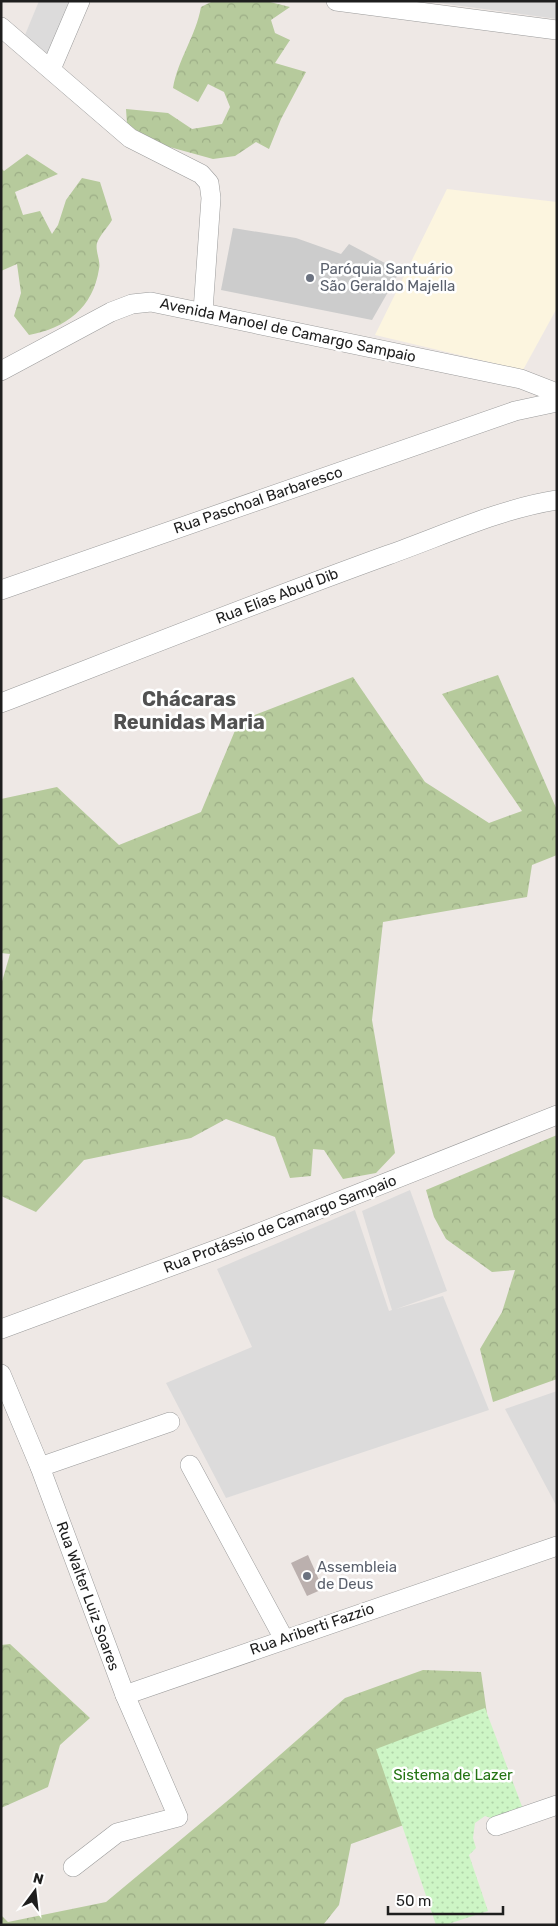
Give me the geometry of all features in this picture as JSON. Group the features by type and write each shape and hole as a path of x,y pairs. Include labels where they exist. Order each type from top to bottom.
{"street":[{"path":"51,69 80,1"},
{"path":"336,1 426,7 557,30"},
{"path":"1,27 130,138 168,159 201,174 209,183 211,198 202,311"},
{"name":"Avenida Manoel de Camargo Sampaio","path":"1,371 111,312 132,304 151,302 521,378 557,393"},
{"path":"515,411 523,395 521,378"},
{"name":"Rua Paschoal Barbaresco","path":"1,590 515,411 557,402"},
{"name":"Rua Elias Abud Dib","path":"1,703 282,593 537,503 557,500"},
{"name":"Rua Protássio de Camargo Sampaio","path":"1,1328 226,1246 557,1115"},
{"name":"Rua Walter Luiz Soares","path":"1,1374 40,1466 125,1695 178,1817 118,1833 73,1867"},
{"path":"40,1466 170,1422"},
{"path":"190,1465 284,1639"},
{"name":"Rua Ariberti Fazzio","path":"125,1695 557,1546"},
{"path":"496,1826 557,1805"}],"shaded area":[{"path":"39,1 73,1 49,55 25,35"},
{"path":"424,1 557,1 557,19 550,18"},
{"path":"447,189 557,202 557,308 523,370 375,335"},
{"name":"Paróquia Santuário São Geraldo Majella","path":"233,228 296,238 341,254 349,244 400,271 372,320 221,290"},
{"path":"410,1190 447,1291 396,1309 443,1296 489,1410 226,1498 166,1383 252,1347 217,1269 355,1210 389,1311 392,1310 362,1211"},
{"path":"557,1391 557,1507 505,1409"}],"green space":[{"path":"213,1 266,1 290,7 271,20 275,33 290,40 275,63 306,72 281,119 269,149 256,142 235,156 213,159 155,143 127,124 126,109 168,113 192,129 222,124 230,107 224,92 208,84 198,102 173,88 175,77 199,18 201,7"},
{"path":"27,154 58,174 15,192 23,215 40,211 52,234 58,225 66,200 82,178 100,182 112,220 97,243 99,269 91,295 84,305 76,314 55,327 29,335 14,316 21,293 17,264 1,271 1,168 4,171"},
{"path":"498,675 557,810 557,855 532,865 527,897 383,922 372,1020 395,1153 376,1173 343,1179 324,1150 313,1149 311,1176 290,1178 275,1137 226,1119 191,1138 84,1160 36,1212 1,1196 1,985 10,954 1,953 1,799 57,787 119,845 201,812 239,721 353,677 425,782 489,823 522,811 442,694"},
{"path":"557,1135 557,1379 493,1402 480,1349 502,1312 515,1270 492,1272 446,1239 434,1217 426,1190"},
{"path":"10,1644 90,1718 60,1745 48,1787 1,1808 1,1645"},
{"path":"423,1670 481,1672 498,1791 351,1844 339,1905 323,1925 1,1925 1,1915 8,1922 106,1902 232,1797 345,1698"},
{"name":"Sistema de Lazer","path":"485,1708 523,1809 497,1820 485,1816 475,1823 473,1838 476,1848 469,1855 488,1911 445,1925 436,1925 376,1749"}],"building":[{"name":"Assembleia de Deus","path":"308,1555 323,1589 307,1596 291,1563"}],"place":[{"name":"Paróquia Santuário São Geraldo Majella","path":"310,278"},
{"name":"Assembleia de Deus","path":"307,1576"}],"district":[{"name":"Chácaras Reunidas Maria","path":"189,710"}]}
